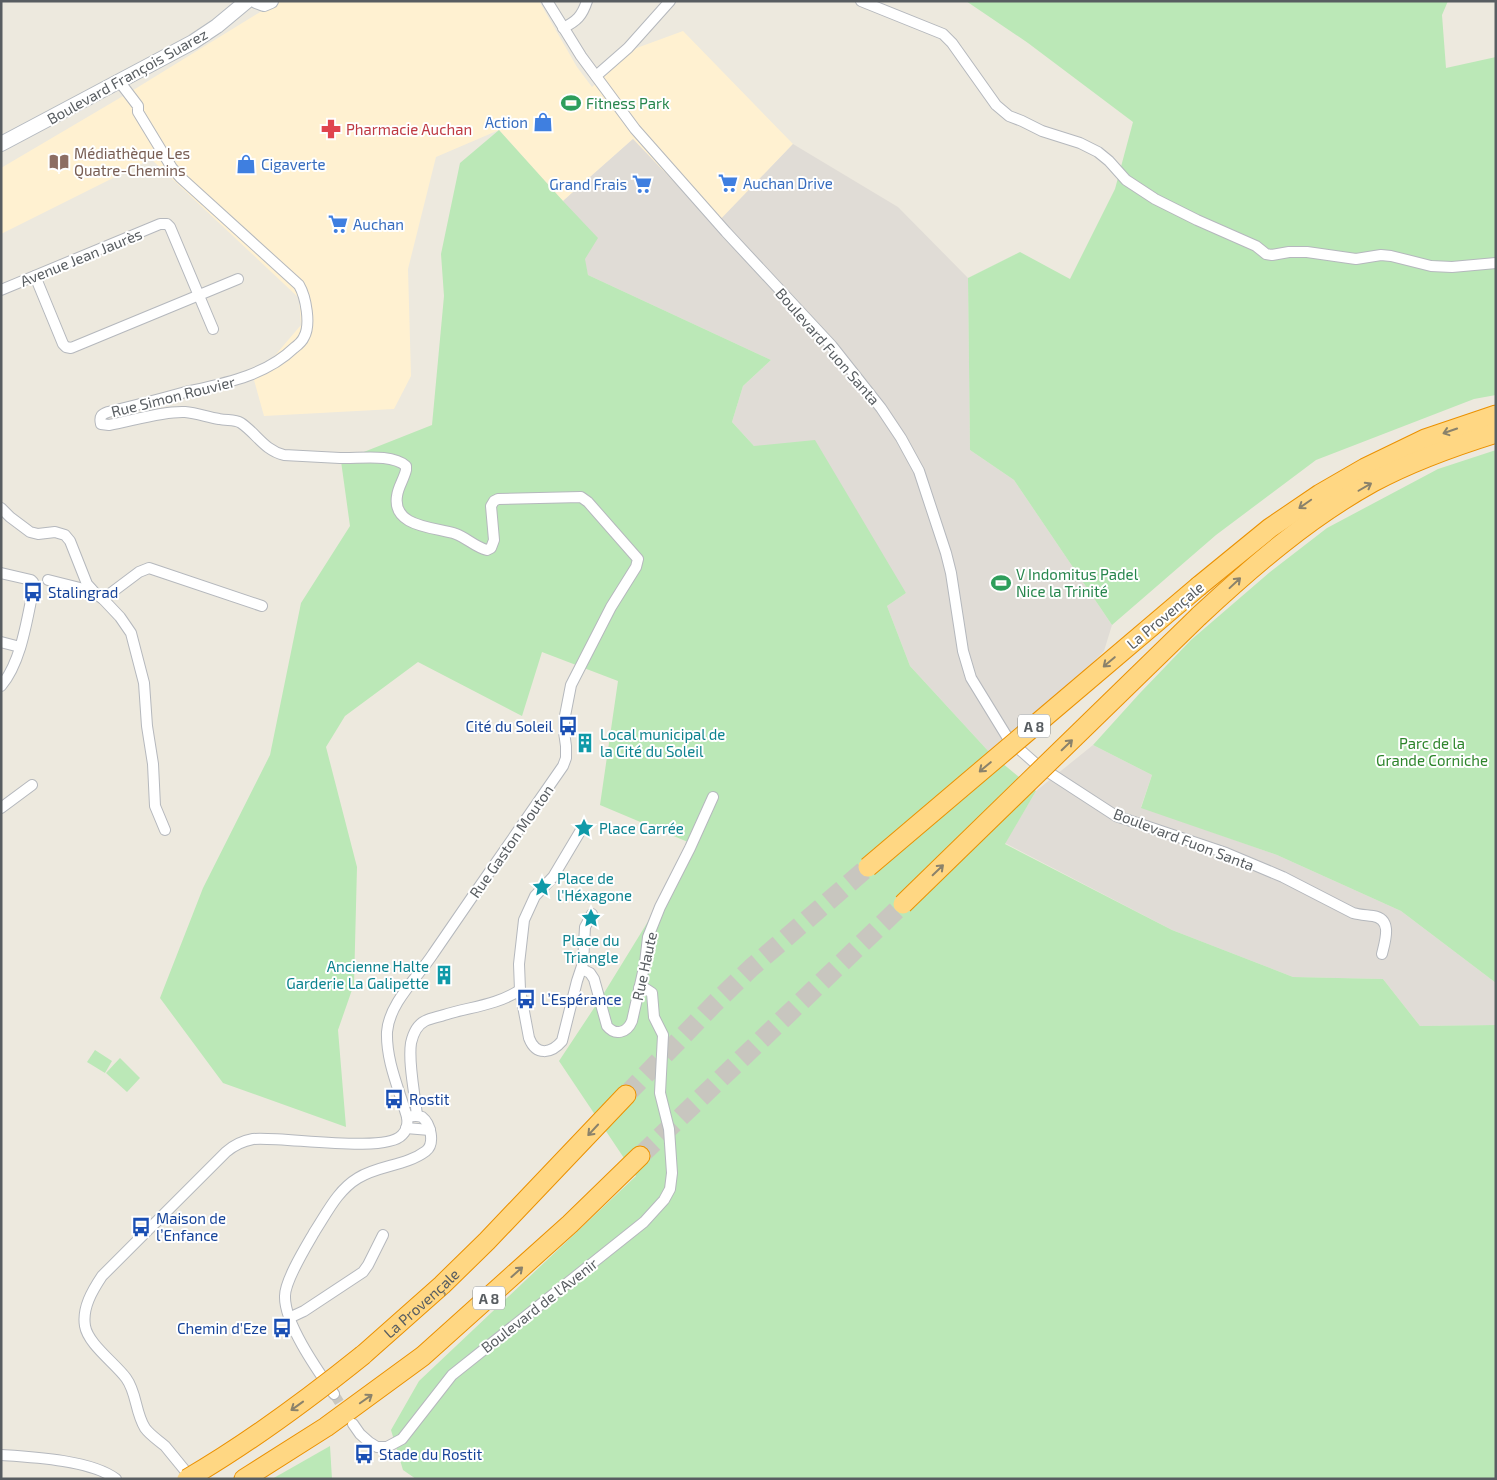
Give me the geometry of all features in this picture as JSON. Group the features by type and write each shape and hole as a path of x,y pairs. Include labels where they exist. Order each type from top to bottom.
{"highway":[{"name":"La Provençale","path":"868,867 1270,528 1320,494 1358,472 1425,439 1496,415"},
{"name":"La Provençale","path":"903,904 1199,616 1272,551 1306,524 1342,500 1374,482 1416,461 1496,433"},
{"name":"La Provençale","path":"187,1479 280,1419 364,1355 436,1291 487,1241 626,1095"},
{"name":"A 8","path":"244,1479 326,1427 423,1356 570,1224 640,1156"}],"main road":[{"name":"Boulevard François Suarez","path":"1,144 207,34 247,1"},
{"path":"256,1 264,4 271,1"}],"street":[{"name":"Boulevard Fuon Santa","path":"547,1 596,76 642,137 726,232 832,346 881,408 901,438 919,472 946,553 951,573 963,651 972,678 1009,740 1036,764 1116,816 1226,853 1283,878 1353,913 1363,916 1375,916 1382,919 1387,931 1382,954"},
{"path":"563,28 575,22 584,12 587,1"},
{"path":"596,76 628,48 670,1"},
{"path":"861,1 943,34 952,43 996,105 1004,113 1042,131 1080,143 1098,152 1126,180 1155,199 1256,246 1266,254 1272,256 1289,252 1307,252 1356,259 1391,256 1431,266 1452,267 1496,263"},
{"name":"Rue Simon Rouvier","path":"119,81 138,106 138,112 176,165 180,177 299,285 305,300 307,330 305,336 289,353 259,372 233,381 108,412 102,414 100,418 101,424 108,425 172,413 199,413 218,419 237,421 243,424 271,450 284,455 388,459 401,462 406,466 396,498 401,514 407,520 420,526 458,535 487,550 494,544 491,506 494,501 498,499 581,498 588,502 638,559"},
{"name":"Avenue Jean Jaurès","path":"1,290 160,224 166,224 170,227 199,294"},
{"path":"35,276 63,344 71,348 238,279"},
{"path":"199,294 213,329"},
{"path":"1,508 30,532 38,534 55,532 65,535 70,541 87,584 120,617 132,633 144,683 147,726 153,764 155,806 165,830"},
{"name":"Rue Gaston Mouton","path":"412,1116 389,1054 387,1032 392,1012 428,963 563,766 566,758 564,722 571,685 611,607 636,567 638,559"},
{"path":"103,599 139,572 149,568 262,606"},
{"path":"1,573 31,580 34,586 20,647 7,679 1,686"},
{"path":"48,580 84,590 91,589"},
{"path":"1,642 20,647"},
{"path":"1,808 32,785"},
{"name":"Rue Haute","path":"582,969 590,973 594,979 604,1021 610,1030 621,1032 630,1027 645,963 648,937 660,907 713,797"},
{"path":"581,830 553,877 535,896 524,920 519,964 520,990 529,1038 532,1045 544,1052 556,1048 562,1041 579,974 582,969 585,927 592,914"},
{"name":"Boulevard de l'Avenir","path":"352,1424 360,1434 377,1447 387,1447 402,1439 452,1375 644,1222 664,1200 670,1189 672,1173 669,1129 660,1093 663,1036 654,1016 652,993 646,989 639,988"},
{"path":"192,1479 146,1428 131,1385 88,1333 86,1327 86,1308 94,1288 102,1276 235,1145 244,1141 261,1139 327,1143 371,1143 396,1139 402,1135 412,1116 411,1049 414,1032 418,1026 434,1018 488,1005 520,990"},
{"path":"334,1394 320,1374 288,1318 285,1296 287,1284 311,1238 338,1196 349,1184 380,1168 411,1160 430,1147 430,1130 424,1120 412,1116"},
{"path":"406,1128 430,1130"},
{"path":"288,1318 304,1310 363,1272 383,1235"},
{"path":"1,1456 27,1457 76,1464 97,1470 116,1479"}],"shaded area":[{"path":"278,1 539,1 577,67 592,87 634,49 683,31 793,144 715,226 633,139 563,201 499,130 436,157 408,269 411,376 394,409 264,416 254,380 301,325 299,298 151,159 1,234 1,168 135,89"},
{"path":"633,139 715,225 793,144 898,207 968,278 970,450 1014,480 1112,625 1104,651 1054,702 990,753 910,666 887,606 906,593 754,446 732,422 743,386 771,360 588,275 563,201"},
{"path":"1093,745 1152,775 1141,807 1277,855 1401,911 1496,983 1496,1025 1420,1026 1383,979 1293,977 1172,930 1005,843 1036,791"}],"green space":[{"path":"966,1 1448,1 1442,15 1446,68 1496,57 1496,395 1474,399 1316,460 1216,535 1112,625 1014,480 970,450 968,278 1020,252 1070,279 1115,189 1133,122 1028,43"},
{"path":"499,130 598,238 585,259 588,275 771,360 743,386 732,422 754,446 815,440 906,593 887,606 910,666 990,753 1036,791 1005,844 1172,930 1293,977 1383,979 1420,1026 1496,1025 1496,1479 416,1479 403,1470 391,1430 419,1381 636,1176 559,1061 604,993 695,845 600,805 618,681 542,652 522,716 418,662 345,716 326,747 357,867 354,984 338,1030 346,1127 223,1083 160,998 203,888 270,755 301,603 350,526 341,461 432,425 444,296 441,254 460,163"},
{"name":"Parc de la Grande Corniche","path":"1496,450 1496,983 1401,911 1277,855 1141,808 1152,775 1093,745 1191,640 1270,572 1327,528 1438,469"},
{"path":"95,1050 112,1061 105,1073 87,1062"},
{"path":"120,1058 140,1078 127,1092 106,1073"},
{"path":"330,1446 332,1479 272,1479"}],"tunnel":[{"path":"626,1095 751,968 868,867"},
{"path":"640,1156 903,904"},
{"path":"334,1394 348,1416"}],"place":[{"name":"Fitness Park","path":"571,103"},
{"name":"Action","path":"543,122"},
{"name":"Pharmacie Auchan","path":"331,129"},
{"name":"Médiathèque Les Quatre-Chemins","path":"59,162"},
{"name":"Cigaverte","path":"246,164"},
{"name":"Auchan Drive","path":"728,183"},
{"name":"Grand Frais","path":"642,184"},
{"name":"Auchan","path":"338,224"},
{"name":"V Indomitus Padel Nice la Trinité","path":"1001,583"},
{"name":"Stalingrad","path":"33,592"},
{"name":"Cité du Soleil","path":"568,726"},
{"name":"Local municipal de la Cité du Soleil","path":"585,743"},
{"name":"Place Carrée","path":"584,828"},
{"name":"Place de l'Héxagone","path":"542,887"},
{"name":"Place du Triangle","path":"591,918"},
{"name":"Ancienne Halte Garderie La Galipette","path":"444,975"},
{"name":"L’Espérance","path":"526,999"},
{"name":"Rostit","path":"394,1099"},
{"name":"Maison de l’Enfance","path":"141,1227"},
{"name":"Chemin d'Eze","path":"282,1328"},
{"name":"Stade du Rostit","path":"364,1454"}]}
